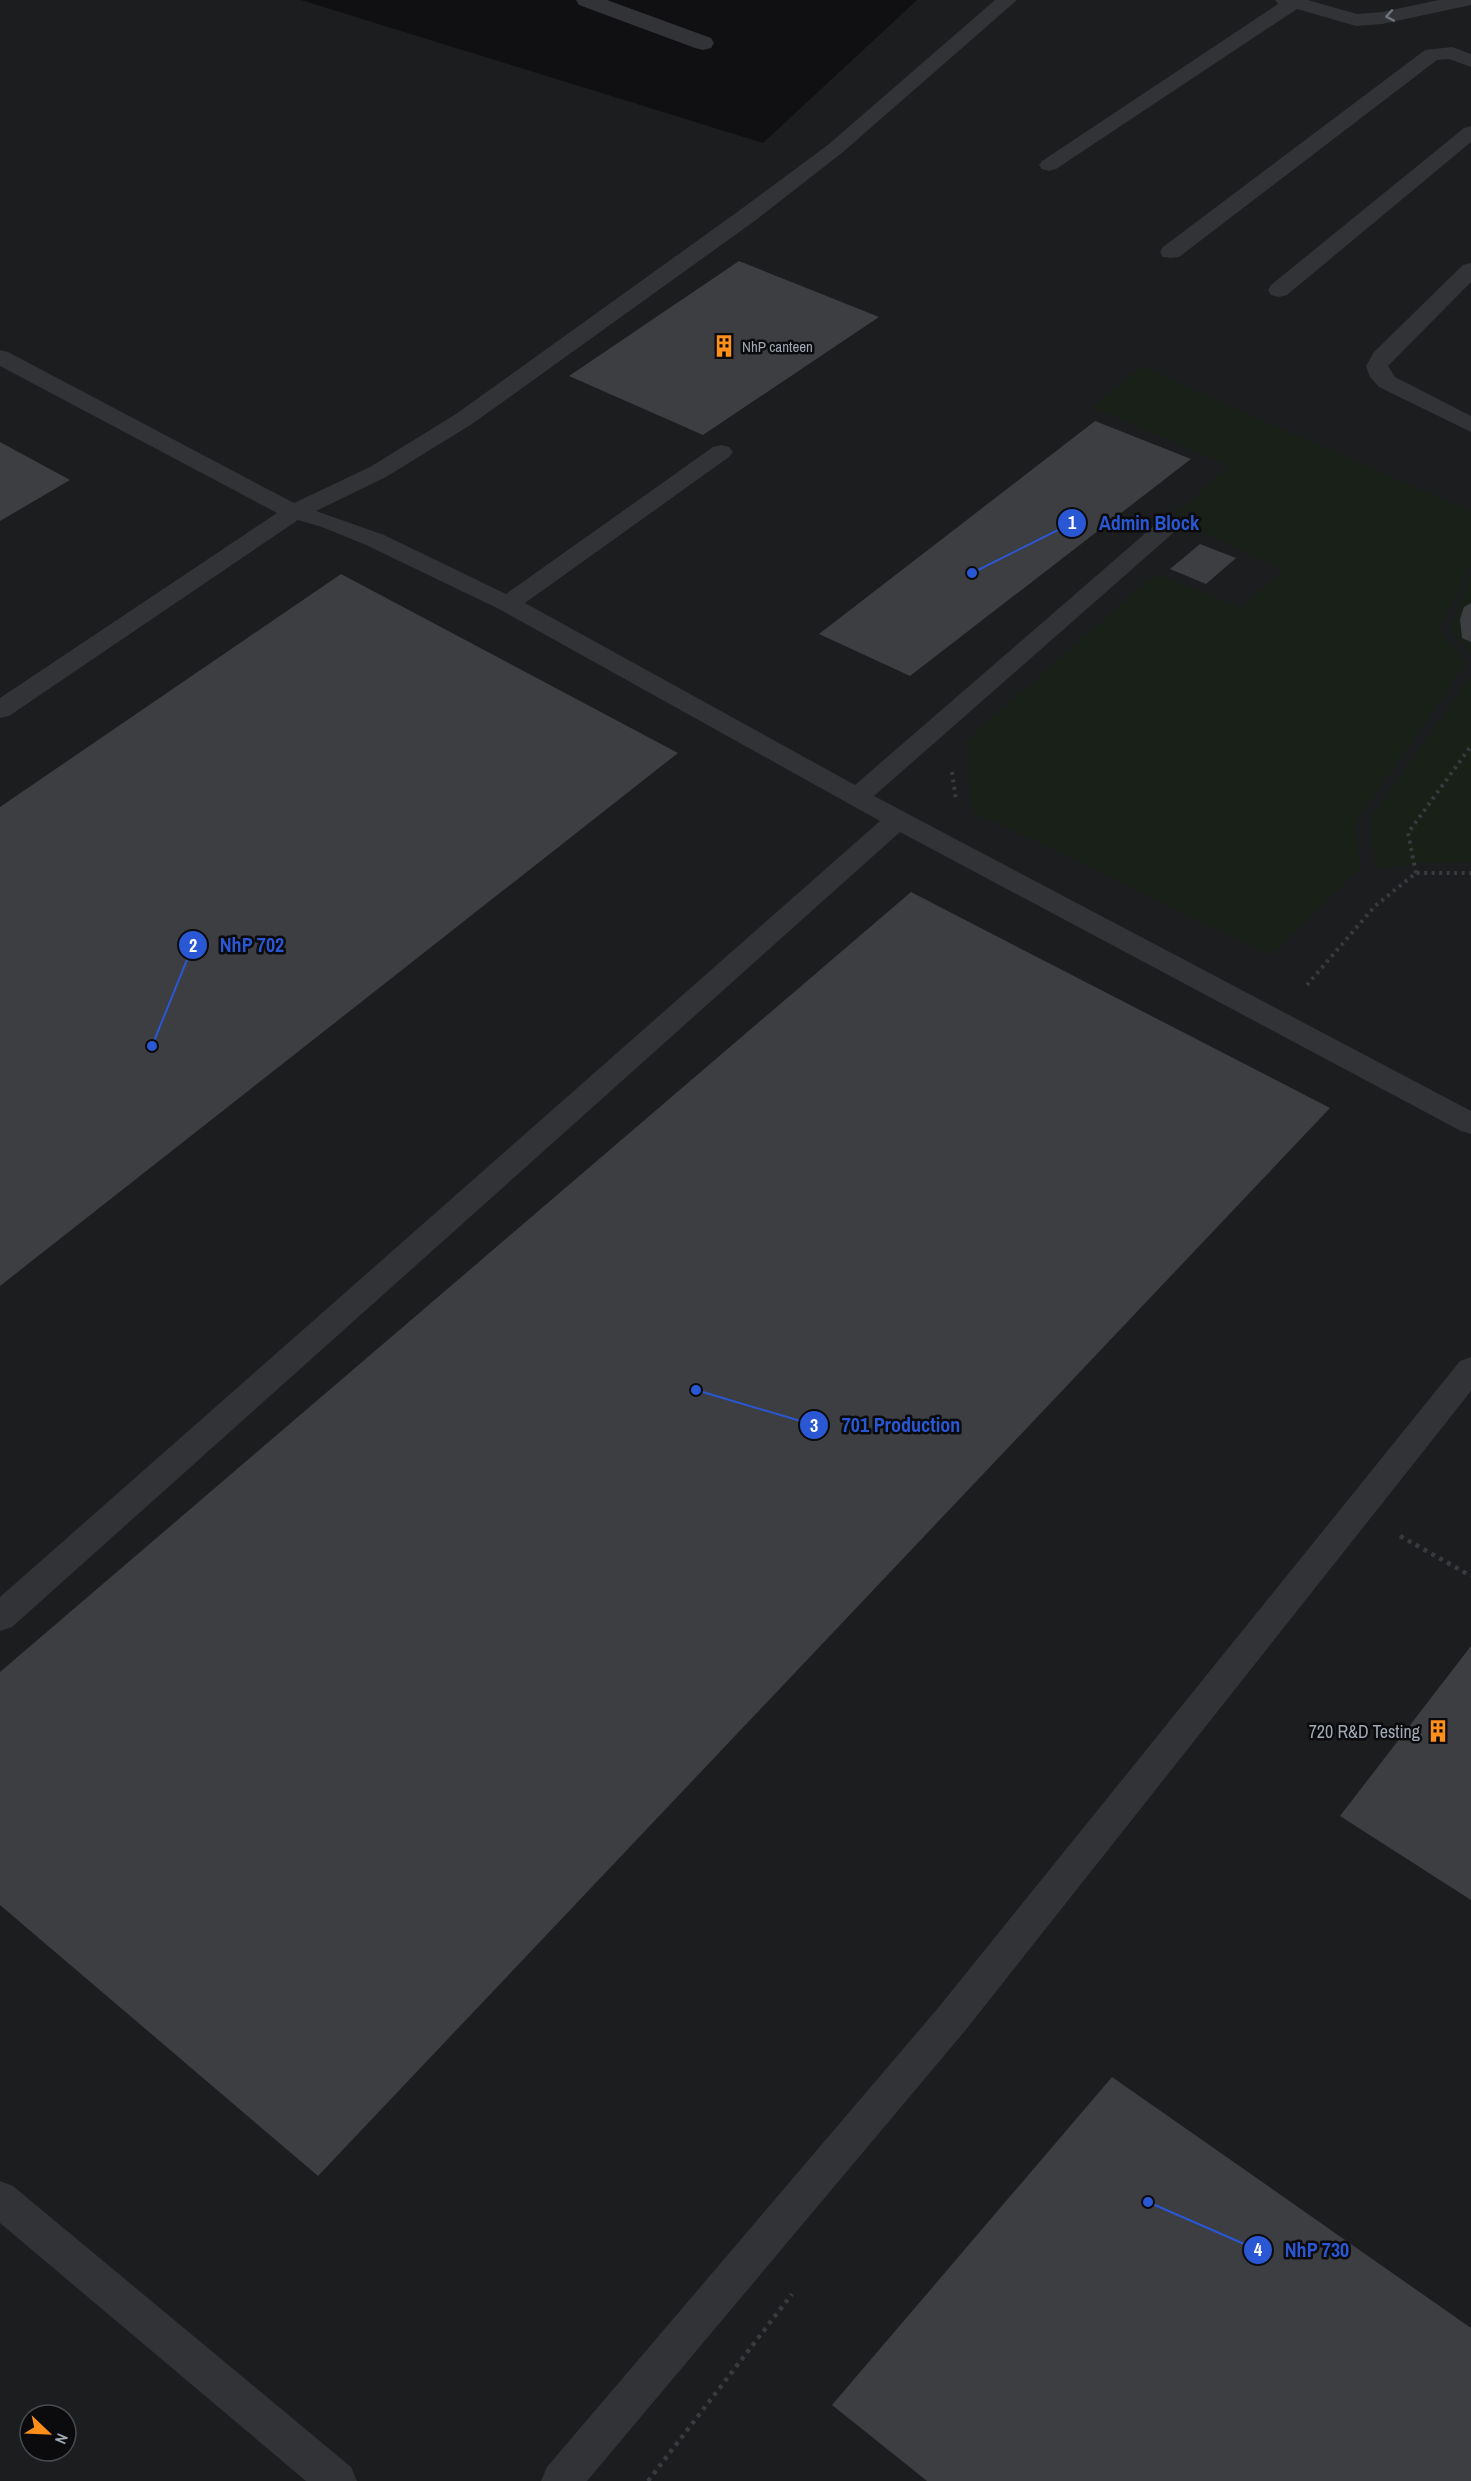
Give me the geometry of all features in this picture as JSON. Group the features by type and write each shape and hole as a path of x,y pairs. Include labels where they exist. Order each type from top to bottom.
{"street":[{"path":"587,0 703,43"}],"lane":[{"path":"0,710 294,512 378,472 464,419 748,215 836,148 1007,0"},
{"path":"1049,165 1292,1 1356,20 1435,21 1467,0"},
{"path":"1435,21 1442,52"},
{"path":"1171,252 1432,54 1452,53 1471,62"},
{"path":"1279,290 1471,132"},
{"path":"1471,270 1382,357 1377,366 1381,376 1387,382 1462,421 1471,401"},
{"path":"0,357 294,512 330,522 375,540 508,604 898,820 1471,1124"},
{"path":"508,604 721,452"},
{"path":"858,796 1164,529"},
{"path":"0,1617 898,820"},
{"path":"561,2481 951,2020 1471,1369"},
{"path":"0,2199 337,2481"}],"path":[{"path":"1416,873 1408,833 1471,746"},
{"path":"951,771 956,803"},
{"path":"1302,990 1375,906 1416,873 1471,873"},
{"path":"1396,1533 1471,1576"}],"shaded area":[{"path":"0,0 301,0 763,143 917,0 1471,0 1471,2481 0,2481"},
{"path":"1141,367 1471,512 1471,563 1439,631 1466,663 1355,823 1360,869 1270,955 1009,828 973,813 966,741 1156,574 1241,608 1283,569 1170,518 1230,466 1092,407"},
{"path":"1471,573 1471,653 1450,629"},
{"path":"1471,677 1471,862 1419,863 1375,869 1372,816"}],"building":[{"name":"NhP canteen","path":"739,261 879,317 703,435 569,376"},
{"path":"1095,421 1191,459 910,676 819,634"},
{"path":"0,442 70,480 0,521"},
{"path":"1200,544 1236,558 1206,584 1170,569"},
{"path":"341,574 678,753 0,1286 0,807"},
{"path":"1471,603 1471,642 1462,638 1460,619 1464,607"},
{"path":"911,892 1330,1108 318,2176 0,1905 0,1672"},
{"name":"720 R&D Testing","path":"1471,1646 1471,1900 1340,1816"},
{"path":"1112,2077 1471,2328 1471,2481 927,2481 832,2405"}],"place":[{"name":"NhP canteen","path":"724,346"},
{"name":"Admin Block","path":"972,573"},
{"name":"NhP 702","path":"152,1046"},
{"name":"701 Production","path":"696,1390"},
{"name":"720 R&D Testing","path":"1438,1731"},
{"name":"NhP 730","path":"1148,2202"}]}
